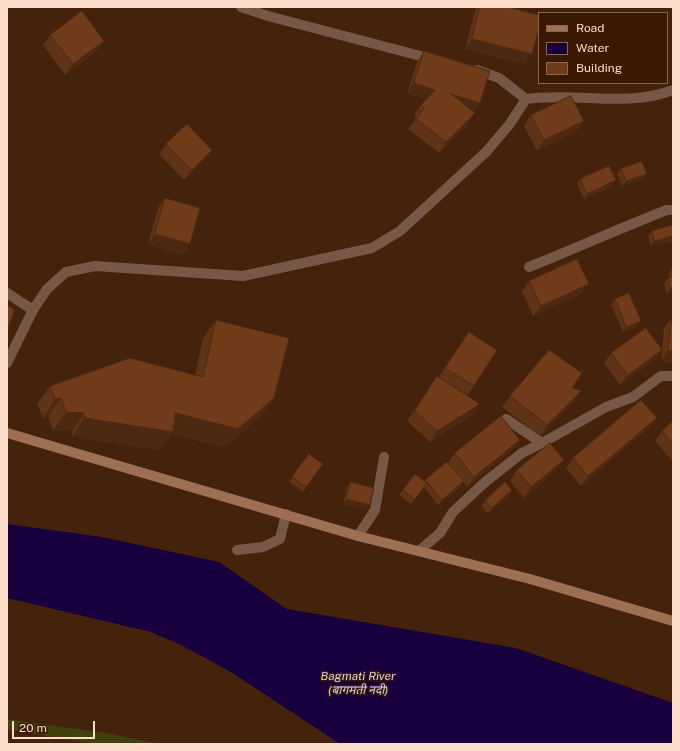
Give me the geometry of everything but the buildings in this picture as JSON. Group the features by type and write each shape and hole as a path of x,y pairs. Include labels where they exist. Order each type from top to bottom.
{"main road":[{"path":"7,433 358,536 530,579 673,621"}],"street":[{"path":"241,7 268,16 444,62"},
{"path":"467,68 499,78 526,99 546,96 635,99 673,90"},
{"path":"7,363 32,310 47,289 66,272 95,266 243,276 372,248 400,232 486,152 509,124 526,99"},
{"path":"529,267 574,250 615,230 667,210 673,210"},
{"path":"7,293 32,310"},
{"path":"419,551 440,533 453,512 484,483 522,454 606,407 633,397 661,376 673,376"},
{"path":"506,419 542,444"},
{"path":"358,536 375,510 384,457"},
{"path":"237,550 263,547 280,539 286,514"}],"shaded area":[{"path":"7,719 105,733 160,744 94,744 7,729"}],"water":[{"name":"Bagmati River (बागमती नदी)","path":"7,524 102,537 219,562 287,609 516,648 673,703 673,744 340,744 231,672 181,645 151,632 7,598"}]}
